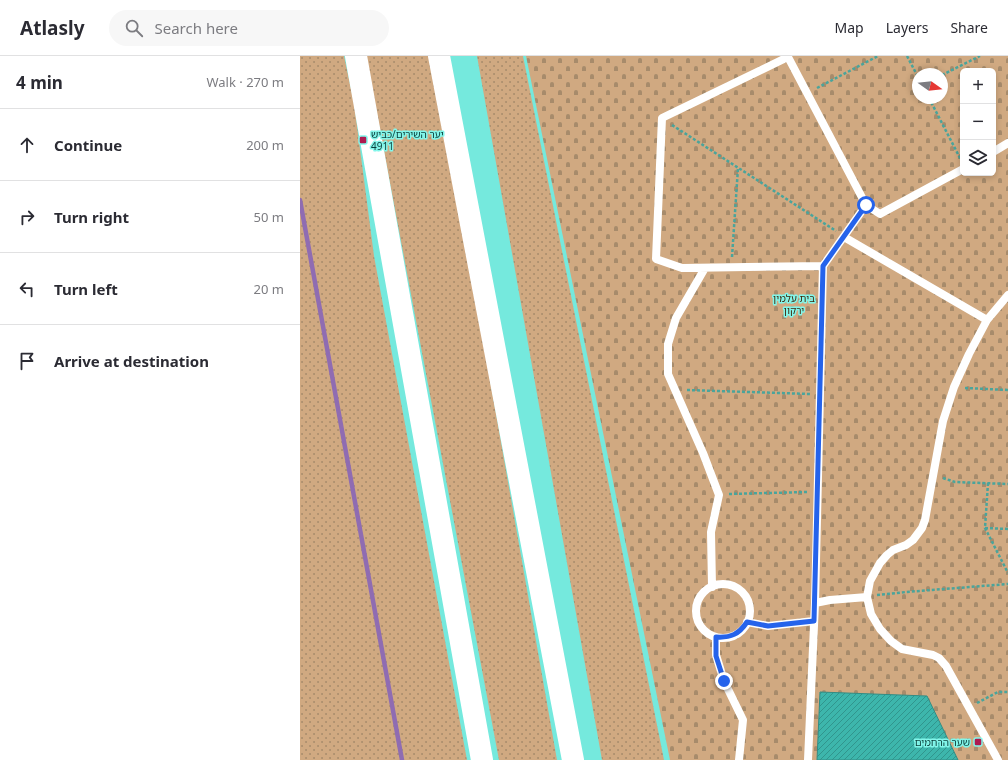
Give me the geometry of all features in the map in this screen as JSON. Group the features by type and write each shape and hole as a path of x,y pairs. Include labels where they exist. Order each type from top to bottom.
{"main road":[{"path":"349,56 361,86"},
{"path":"356,56 482,760"},
{"path":"439,56 573,760"},
{"path":"443,56 444,84"}],"lane":[{"path":"823,266 682,268 656,259 662,118 788,57 866,205 880,214 960,170"},
{"path":"996,150 1008,143"},
{"path":"808,760 818,491 823,266 866,205"},
{"path":"844,236 987,320"},
{"path":"705,268 676,318 668,344 668,374 719,495 711,532 712,587"},
{"path":"998,760 946,666 939,658 933,655 902,649 890,641 870,614 867,597 870,581 880,563 893,550 906,545 913,540 922,528 925,520 944,421 954,388 969,354 987,320 1008,295"},
{"path":"722,584 730,585 742,593 748,604 749,613 747,622 742,630 726,638 716,637 705,632 698,621 696,613 697,603 702,595 712,587 722,584"},
{"path":"814,603 867,597"},
{"path":"747,622 768,626 814,621"},
{"path":"716,637 716,656 724,681 743,720 739,760"}],"path":[{"path":"807,93 878,56"},
{"path":"907,56 913,68"},
{"path":"948,72 980,56"},
{"path":"932,104 960,158"},
{"path":"662,118 844,236"},
{"path":"731,267 738,168"},
{"path":"954,388 1008,390"},
{"path":"674,389 820,394"},
{"path":"933,474 955,482 1008,484"},
{"path":"988,483 985,528 1008,573"},
{"path":"719,495 818,491"},
{"path":"985,528 1008,529"},
{"path":"867,597 906,592 1008,584"},
{"path":"968,707 998,692 1008,692"}],"green space":[{"path":"300,56 344,56 354,103 374,256 467,760 300,760"},
{"path":"366,56 433,56 557,760 499,760"},
{"path":"477,56 523,56 664,760 602,760"},
{"name":"בית עלמין ירקון","path":"526,56 1008,56 1008,760 670,760"}],"building":[{"path":"820,692 927,696 958,760 817,760"}],"waterway":[{"path":"300,200 402,760"}],"place":[{"name":"יער השירים/כביש 4911","path":"363,140"},
{"name":"שער הרחמים","path":"978,742"}],"route":[{"path":"724,681 716,656 716,637 726,638 734,635 742,630 747,622 768,626 814,621 823,266 866,205"}]}
